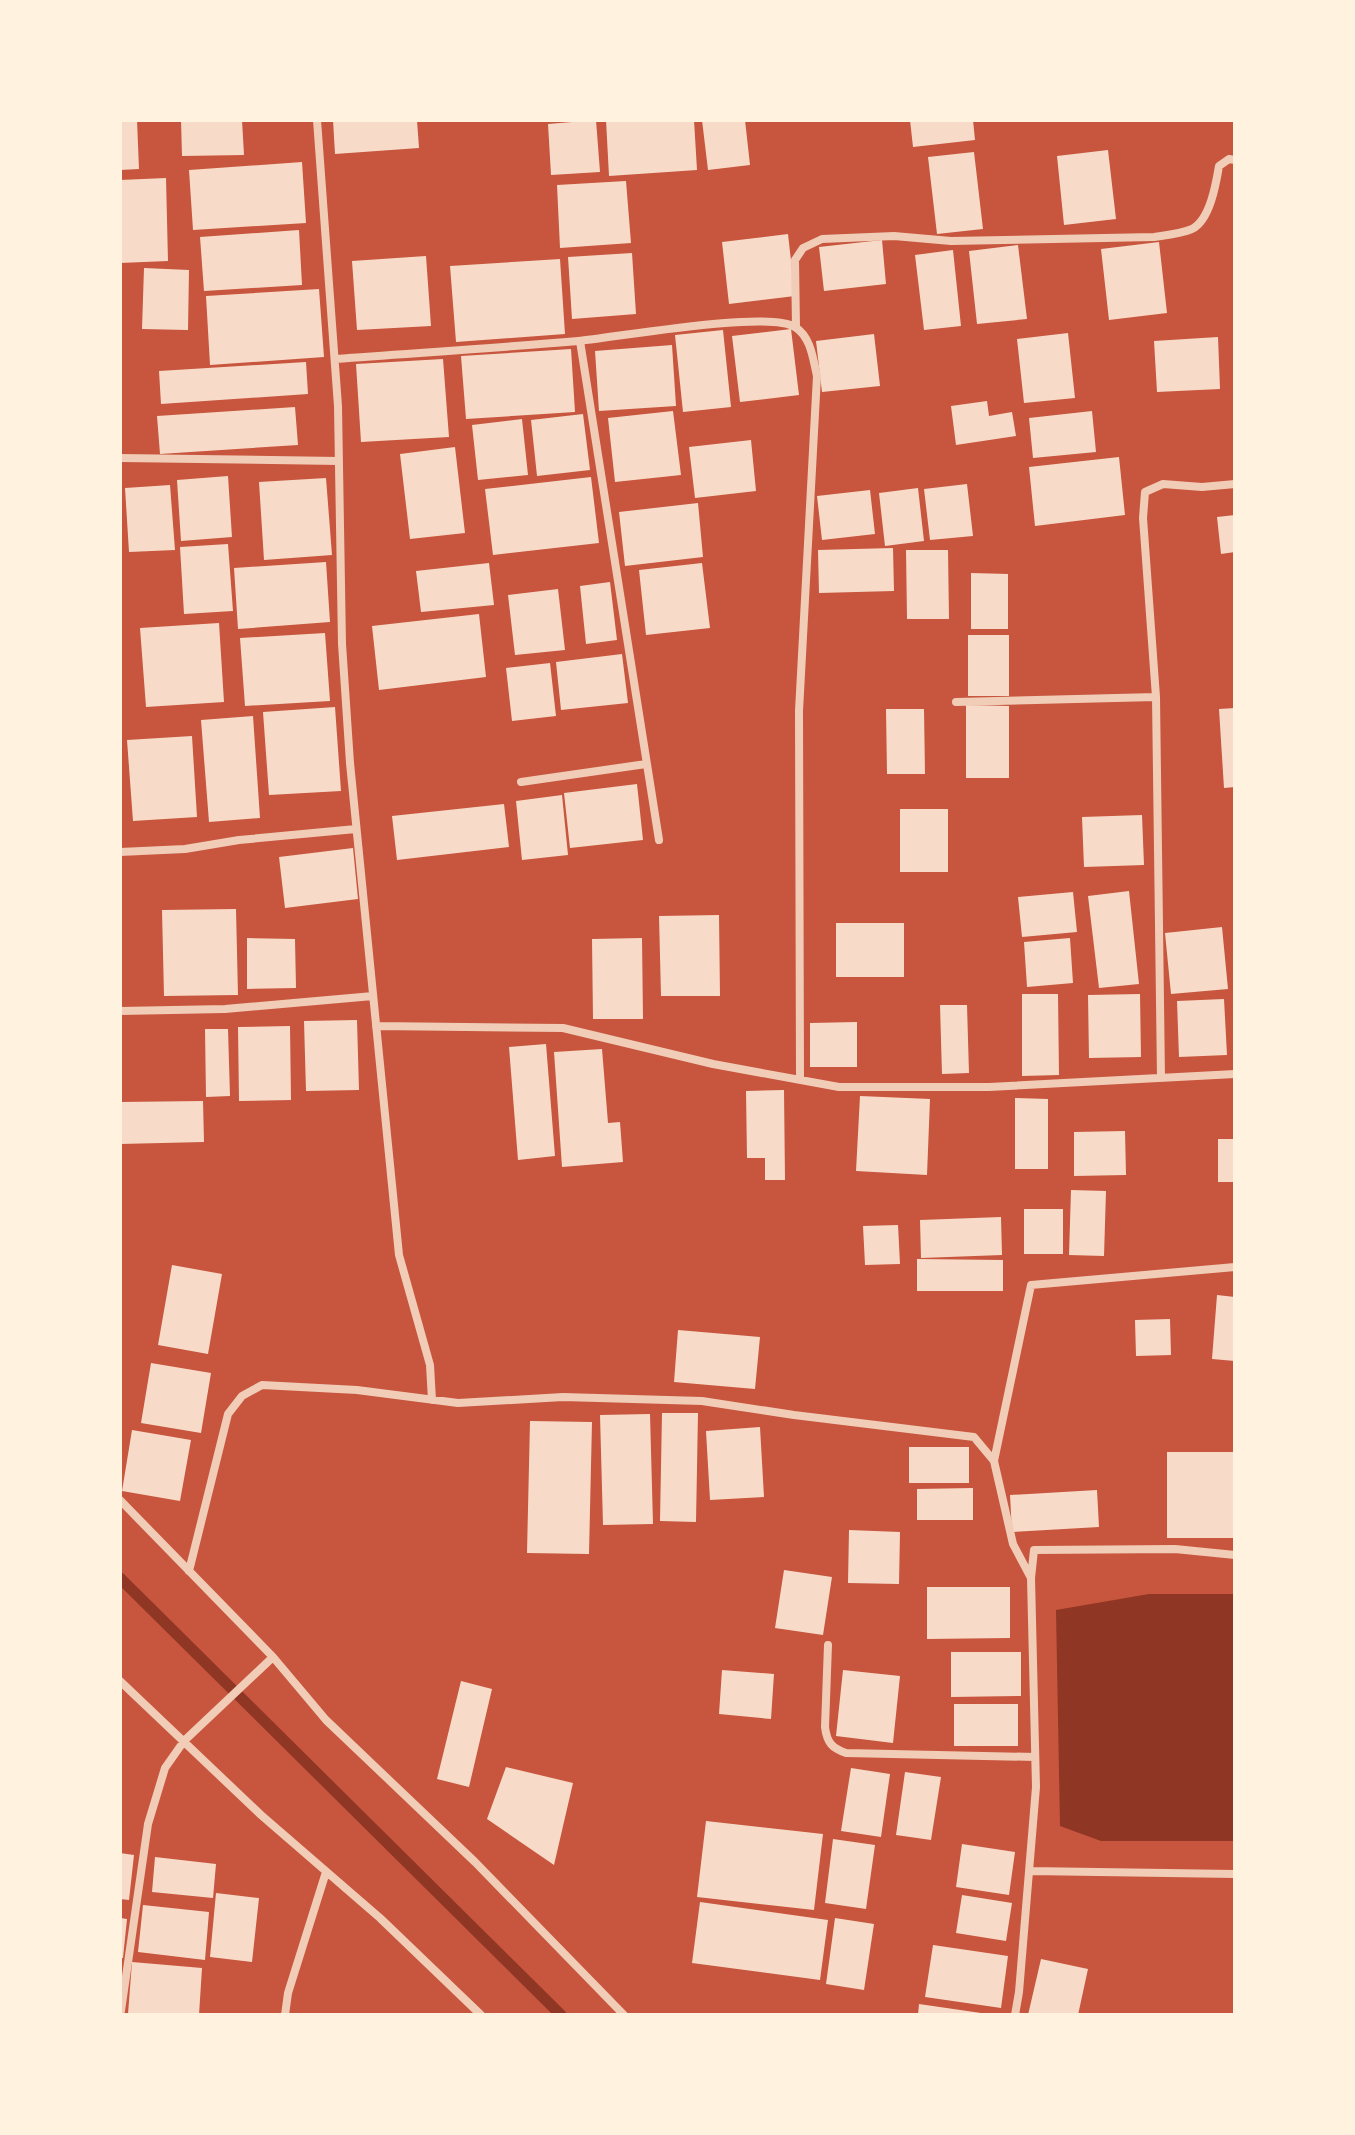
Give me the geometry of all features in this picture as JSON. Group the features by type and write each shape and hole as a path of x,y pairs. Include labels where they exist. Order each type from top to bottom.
{"street":[{"path":"317,120 336,359 342,644 356,829 399,1255 430,1365 432,1400"},
{"path":"796,327 795,260 803,248 822,239 894,236 966,241 1154,237 1180,233 1195,228 1204,215 1219,166 1229,159 1235,160"},
{"path":"336,359 580,341 744,321 778,322 796,327 809,342 817,376 799,711 800,1080"},
{"path":"580,341 659,840"},
{"path":"120,458 339,461"},
{"path":"1161,1078 1156,697 1143,518 1145,492 1163,484 1202,487 1235,484"},
{"path":"956,702 1156,697"},
{"path":"521,782 646,764"},
{"path":"120,852 185,849 239,840 356,829"},
{"path":"120,1011 225,1009 373,996"},
{"path":"376,1026 563,1028 713,1064 839,1087 989,1087 1235,1074"},
{"path":"1031,1578 1013,1544 994,1461 1031,1285 1235,1267"},
{"path":"189,1571 228,1414 242,1396 262,1385 357,1390 458,1403 563,1397 702,1401 974,1437 994,1461"},
{"path":"120,1500 273,1657 326,1720 475,1862 624,2015"},
{"path":"1015,2015 1036,1787 1031,1578 1034,1550 1175,1549 1235,1555"},
{"path":"828,1645 825,1727 826,1740 834,1749 846,1753 1035,1757"},
{"path":"121,2011 148,1824 165,1768 184,1741 273,1657"},
{"path":"120,1681 261,1815 380,1918 481,2015"},
{"path":"1029,1871 1235,1874"},
{"path":"285,2015 288,1993 326,1872"}],"shaded area":[{"path":"1149,1594 1235,1594 1235,1841 1101,1841 1060,1826 1056,1610"}],"building":[{"path":"120,120 137,120 139,169 120,170"},
{"path":"181,120 242,120 244,155 182,156"},
{"path":"333,120 417,120 419,148 335,154"},
{"path":"596,120 600,172 551,175 548,124"},
{"path":"606,120 694,120 697,170 609,176"},
{"path":"702,120 745,120 750,165 708,170"},
{"path":"910,120 973,120 975,140 913,147"},
{"path":"1108,150 1116,219 1064,225 1057,156"},
{"path":"974,152 983,229 937,234 928,157"},
{"path":"302,162 306,223 193,230 189,170"},
{"path":"166,178 168,261 120,263 120,180"},
{"path":"626,181 631,243 560,248 557,185"},
{"path":"299,230 302,285 204,291 200,237"},
{"path":"788,234 795,296 729,304 722,242"},
{"path":"882,240 886,284 824,291 819,247"},
{"path":"1159,242 1167,313 1109,320 1101,249"},
{"path":"1018,245 1027,319 977,324 969,251"},
{"path":"953,250 961,326 924,330 915,255"},
{"path":"632,253 636,314 572,319 568,257"},
{"path":"426,256 431,326 357,330 352,261"},
{"path":"560,259 565,334 456,342 450,266"},
{"path":"144,268 189,270 188,330 142,329"},
{"path":"319,289 324,357 210,365 206,296"},
{"path":"791,329 799,395 740,402 732,336"},
{"path":"723,330 731,407 683,412 675,335"},
{"path":"1068,333 1075,398 1024,403 1017,339"},
{"path":"874,334 880,386 822,392 816,341"},
{"path":"1218,337 1220,389 1157,392 1154,341"},
{"path":"672,345 676,406 599,411 595,351"},
{"path":"571,349 575,412 466,419 461,356"},
{"path":"443,359 449,437 361,442 356,364"},
{"path":"306,362 308,394 161,404 159,371"},
{"path":"987,401 989,416 1012,412 1016,436 956,445 951,406"},
{"path":"295,407 298,445 160,454 157,416"},
{"path":"673,411 681,475 615,482 608,418"},
{"path":"1092,411 1096,452 1033,458 1029,418"},
{"path":"583,414 590,470 537,476 531,420"},
{"path":"522,419 528,475 478,480 472,425"},
{"path":"751,440 756,491 695,498 689,447"},
{"path":"455,447 465,533 410,539 400,454"},
{"path":"1119,457 1125,515 1035,526 1029,467"},
{"path":"228,476 232,537 181,541 177,480"},
{"path":"591,477 599,543 493,555 485,489"},
{"path":"326,478 332,555 264,560 259,482"},
{"path":"967,484 973,536 930,540 924,489"},
{"path":"170,485 175,550 129,552 125,488"},
{"path":"918,488 924,541 885,546 879,493"},
{"path":"870,490 875,534 822,540 817,496"},
{"path":"698,503 703,557 625,566 619,512"},
{"path":"1235,515 1235,552 1221,554 1217,517"},
{"path":"228,544 233,611 184,614 180,547"},
{"path":"893,548 894,591 819,593 818,550"},
{"path":"906,550 948,550 949,619 907,619"},
{"path":"326,562 330,622 238,629 234,568"},
{"path":"489,563 494,605 421,612 416,571"},
{"path":"702,563 710,628 646,635 639,570"},
{"path":"971,573 1008,574 1008,629 971,629"},
{"path":"610,582 617,640 586,644 580,586"},
{"path":"558,589 565,650 515,655 508,595"},
{"path":"479,614 486,677 379,690 372,626"},
{"path":"219,623 224,702 146,707 140,628"},
{"path":"325,633 330,701 245,706 240,638"},
{"path":"968,635 1009,635 1009,696 968,696"},
{"path":"622,654 628,703 561,710 556,662"},
{"path":"550,663 556,716 512,721 506,668"},
{"path":"966,705 1009,706 1009,778 966,778"},
{"path":"335,707 341,791 269,795 263,712"},
{"path":"1235,708 1235,787 1224,788 1219,709"},
{"path":"886,709 924,709 925,774 887,774"},
{"path":"253,716 260,818 209,822 201,720"},
{"path":"192,736 197,817 133,821 127,740"},
{"path":"637,784 643,840 570,848 564,793"},
{"path":"562,795 568,855 522,860 516,801"},
{"path":"504,804 509,847 397,860 392,816"},
{"path":"900,809 948,809 948,872 900,872"},
{"path":"1142,815 1144,865 1084,867 1082,817"},
{"path":"353,848 358,899 285,908 279,857"},
{"path":"1129,891 1139,984 1099,988 1088,896"},
{"path":"1073,892 1077,932 1022,937 1018,897"},
{"path":"236,909 238,995 164,996 162,910"},
{"path":"719,915 720,996 661,996 659,916"},
{"path":"836,923 904,923 904,977 836,977"},
{"path":"1222,927 1228,989 1171,994 1165,933"},
{"path":"247,938 295,939 296,988 247,989"},
{"path":"642,938 643,1019 593,1019 592,939"},
{"path":"1070,938 1073,983 1027,987 1024,942"},
{"path":"1022,994 1058,994 1059,1075 1022,1076"},
{"path":"1140,994 1141,1057 1089,1058 1088,995"},
{"path":"1224,999 1227,1055 1179,1057 1177,1001"},
{"path":"940,1005 967,1005 969,1073 942,1074"},
{"path":"357,1020 359,1090 306,1091 304,1021"},
{"path":"857,1022 857,1067 810,1067 810,1023"},
{"path":"290,1026 291,1100 239,1101 238,1027"},
{"path":"205,1029 228,1029 230,1096 206,1097"},
{"path":"546,1044 555,1156 518,1160 509,1047"},
{"path":"602,1049 608,1123 620,1122 623,1162 562,1167 554,1052"},
{"path":"784,1090 785,1180 765,1180 765,1158 747,1158 746,1091"},
{"path":"860,1096 930,1099 927,1175 856,1171"},
{"path":"1015,1098 1048,1099 1048,1169 1015,1169"},
{"path":"203,1101 204,1142 120,1144 120,1102"},
{"path":"1125,1131 1126,1175 1074,1176 1074,1132"},
{"path":"1218,1139 1235,1139 1235,1182 1218,1182"},
{"path":"1071,1190 1106,1191 1104,1256 1069,1255"},
{"path":"1024,1209 1063,1209 1063,1254 1024,1254"},
{"path":"1001,1217 1002,1255 921,1258 920,1220"},
{"path":"898,1225 900,1264 865,1265 863,1226"},
{"path":"917,1259 1003,1260 1003,1291 917,1291"},
{"path":"172,1265 222,1274 208,1354 158,1345"},
{"path":"1217,1295 1235,1297 1235,1361 1212,1359"},
{"path":"1170,1319 1171,1355 1136,1356 1135,1320"},
{"path":"678,1330 760,1337 755,1389 674,1382"},
{"path":"151,1363 211,1373 201,1433 141,1423"},
{"path":"662,1413 698,1413 696,1522 660,1521"},
{"path":"650,1414 653,1524 603,1525 600,1415"},
{"path":"530,1421 592,1422 589,1554 527,1553"},
{"path":"760,1427 764,1497 710,1500 706,1431"},
{"path":"132,1430 191,1440 180,1501 122,1491"},
{"path":"909,1447 969,1447 969,1483 909,1483"},
{"path":"1167,1452 1235,1452 1235,1538 1167,1538"},
{"path":"973,1488 973,1520 917,1520 917,1489"},
{"path":"1097,1490 1099,1527 1012,1532 1010,1495"},
{"path":"849,1530 900,1532 899,1584 848,1583"},
{"path":"784,1570 832,1577 823,1635 775,1628"},
{"path":"927,1587 1010,1587 1010,1638 927,1639"},
{"path":"951,1652 1021,1652 1021,1696 951,1697"},
{"path":"722,1670 774,1674 771,1719 719,1714"},
{"path":"843,1670 900,1676 893,1743 836,1736"},
{"path":"461,1681 492,1689 469,1787 437,1779"},
{"path":"954,1704 1018,1704 1018,1746 954,1746"},
{"path":"506,1767 573,1783 554,1865 487,1819"},
{"path":"851,1768 890,1774 881,1837 841,1831"},
{"path":"905,1772 941,1777 931,1840 896,1835"},
{"path":"706,1821 823,1834 814,1910 697,1897"},
{"path":"833,1839 875,1845 866,1909 825,1903"},
{"path":"962,1844 1015,1852 1009,1895 956,1887"},
{"path":"120,1853 134,1855 129,1900 120,1899"},
{"path":"155,1857 216,1864 213,1898 152,1892"},
{"path":"216,1893 259,1898 252,1962 210,1957"},
{"path":"962,1895 1012,1903 1006,1941 956,1933"},
{"path":"700,1902 828,1920 820,1980 692,1963"},
{"path":"143,1905 209,1912 205,1960 138,1952"},
{"path":"120,1918 127,1919 123,1958 120,1958"},
{"path":"835,1918 874,1924 864,1990 826,1984"},
{"path":"933,1945 1008,1956 1001,2008 925,1997"},
{"path":"1041,1959 1088,1969 1078,2015 1028,2015"},
{"path":"132,1962 202,1968 199,2015 128,2014"},
{"path":"919,2004 981,2013 981,2015 918,2015"}],"waterway":[{"path":"120,1578 561,2015"}]}
